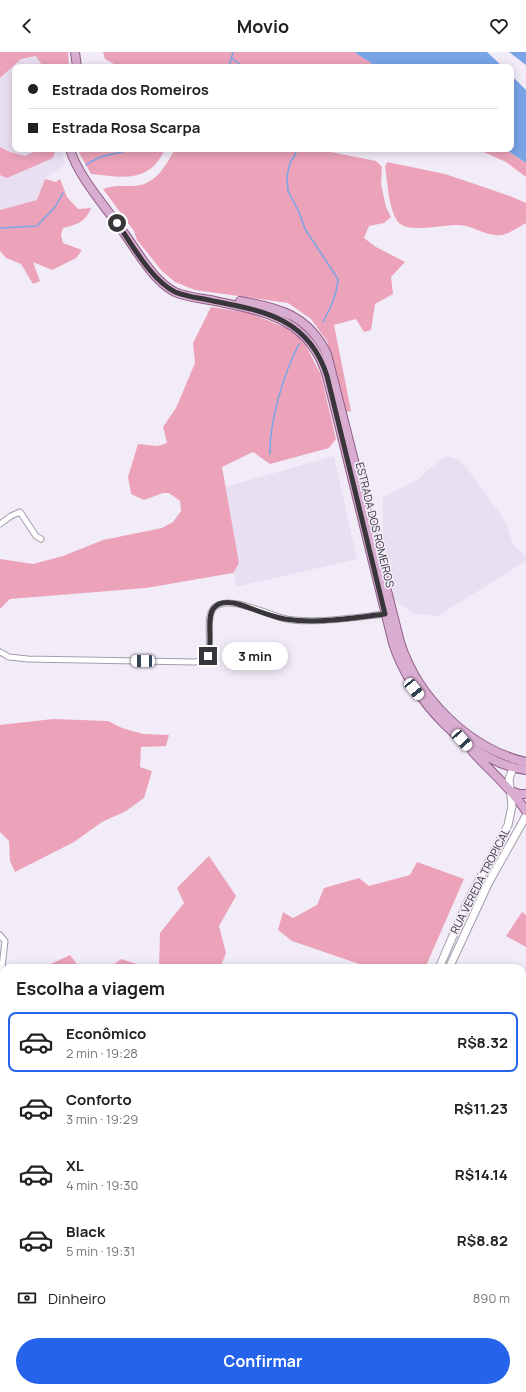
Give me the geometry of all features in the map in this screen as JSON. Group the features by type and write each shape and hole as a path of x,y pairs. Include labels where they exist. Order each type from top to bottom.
{"main road":[{"path":"75,52 77,64"},
{"name":"ESTRADA DOS ROMEIROS","path":"71,152 81,172 158,280 175,292 258,310 279,318 303,334 316,350 327,376 395,652 408,680 427,705 462,740 489,758 513,768 526,770"},
{"name":"ESTRADA DOS ROMEIROS","path":"203,299 236,300 281,310 298,319 317,337 327,354 333,374 400,642 411,670 433,700 472,739 498,754 526,763"},
{"path":"462,740 495,777 510,791 526,811"},
{"path":"513,768 526,763"},
{"path":"510,791 519,794 526,794"}],"street":[{"path":"0,524 11,516 20,512 36,536 41,539"},
{"path":"0,652 9,657 28,659 194,662 201,661 208,656 210,642 210,615 213,609 220,604 235,604 285,619 294,620 320,620 385,614"},
{"name":"RUA VEREDA TROPICAL","path":"441,964 467,903 508,826 512,806 509,779 513,768"},
{"name":"RUA VEREDA TROPICAL","path":"451,964 489,882 526,816"},
{"path":"0,935 5,941 2,964"},
{"path":"0,1056 0,1061"}],"shaded area":[{"path":"0,52 68,52 69,64 41,64 36,56 21,59 15,64 12,64 12,67 0,78"},
{"path":"103,52 354,52 372,64 114,64 105,59"},
{"path":"36,56 41,64 15,64 21,59"},
{"path":"12,67 12,152 63,152 65,164 45,179 37,200 0,210 0,78"},
{"path":"0,147 10,152 25,156 34,152 55,152 53,158 7,178 0,175"},
{"path":"79,152 163,152 159,160 151,168 134,176 124,177 91,174"},
{"path":"173,152 331,152 376,161 382,167 381,184 386,207 391,217 384,223 369,226 364,238 376,247 405,262 391,277 393,294 375,304 371,330 364,332 356,319 334,325 351,411 346,412 327,341 311,319 288,303 195,290 175,282 162,271 137,240 134,231 103,189 114,186 132,186 147,183 163,169"},
{"path":"484,152 510,152 526,163 526,177 506,162"},
{"path":"387,162 445,174 526,203 526,223 511,232 501,235 490,234 462,225 426,228 411,228 404,226 395,218 391,204 385,167"},
{"path":"45,179 56,182 60,179 67,197 78,209 91,208 83,220 72,226 63,228 61,235 63,243 82,250 76,258 52,270 33,262 40,281 33,284 21,264 6,258 0,251 0,210 37,200"},
{"path":"211,307 250,313 286,328 298,337 306,346 321,375 336,439 329,448 270,464 253,452 222,467 239,563 233,573 146,588 10,599 0,609 0,559 33,564 63,556 103,540 162,528 173,522 181,511 180,501 169,493 163,493 144,500 131,494 128,477 138,444 158,446 167,443 163,427 176,408 195,363 193,343"},
{"path":"334,456 357,559 236,587 218,489"},
{"path":"446,456 457,459 466,467 506,522 513,544 526,557 526,561 438,616 414,614 395,601 390,591 382,529 383,497 419,479 425,472"},
{"path":"53,719 108,721 122,728 143,734 169,735 166,746 141,747 140,767 152,771 144,798 126,811 102,822 74,842 15,872 10,861 9,841 0,832 0,725"},
{"path":"209,856 236,896 219,926 226,953 222,964 159,964 160,933 184,903 177,888"},
{"path":"417,862 464,879 427,964 359,964 292,941 278,930 283,912 293,918 317,905 324,888 359,878 369,886 410,875"},
{"path":"522,912 526,915 526,947 506,936"},
{"path":"70,955 77,964 51,964"},
{"path":"121,959 137,964 114,964"}],"water":[{"path":"354,52 487,52 500,64 372,64"},
{"path":"509,52 526,52 526,65"},
{"path":"514,78 526,90 526,163 510,152 514,152"}],"waterway":[{"path":"230,64 233,52"},
{"path":"231,58 240,64"},
{"path":"86,165 103,156 121,152"},
{"path":"296,153 290,163 287,176 288,191 299,212 305,229 338,279 333,301 323,322"},
{"path":"0,228 37,226 55,207 63,193"},
{"path":"270,454 270,442 278,398 293,355 299,344"}],"route":[{"path":"117,223 158,280 175,292 194,298 244,307 271,314 294,326 303,334 316,350 327,376 385,614 336,619 294,620 285,619 229,602 224,603 216,606 210,615 210,642 208,656"}]}
